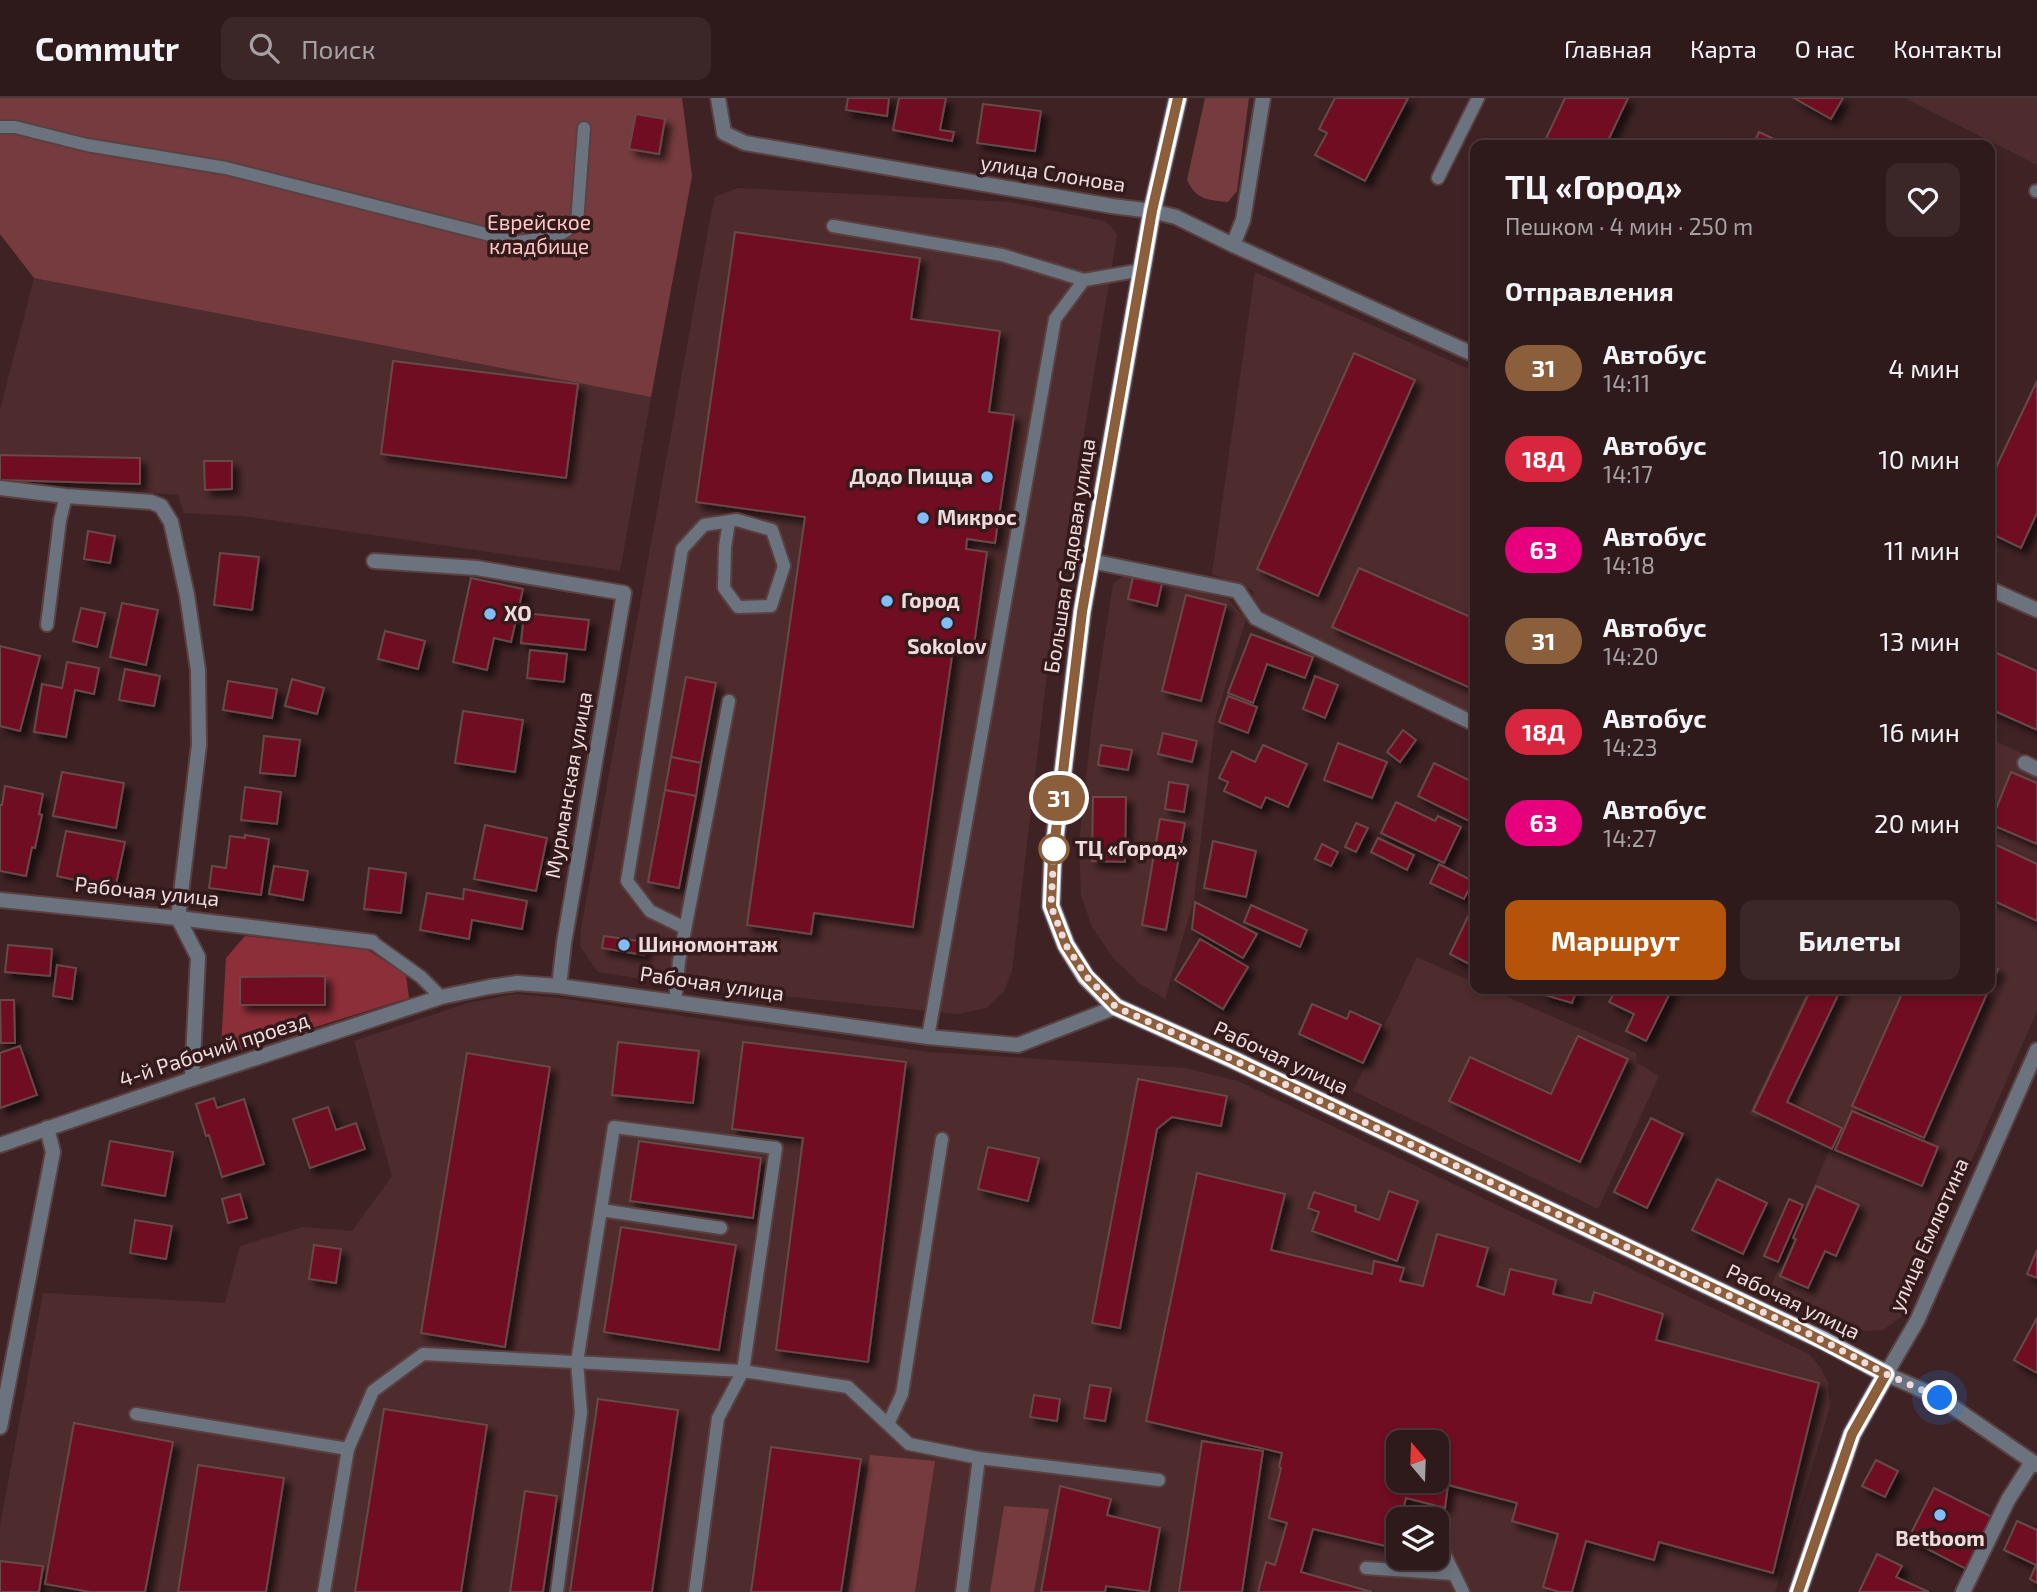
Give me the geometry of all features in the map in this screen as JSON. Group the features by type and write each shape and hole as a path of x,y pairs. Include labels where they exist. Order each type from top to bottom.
{"main road":[{"name":"Большая Садовая улица","path":"1116,1007 1086,976 1066,945 1051,906 1053,856 1082,612 1152,211 1178,98"},
{"name":"Рабочая улица","path":"1116,1007 1234,1060 1811,1335 1886,1374"},
{"name":"улица Емлютина","path":"1798,1592 1852,1434 1886,1374"}],"street":[{"name":"улица Слонова","path":"718,98 724,133 745,143 1176,217 1470,353"},
{"path":"1233,245 1243,220 1263,98"},
{"path":"0,488 151,502 162,506 171,522 185,583 198,670 199,745 178,918 198,957 192,1079"},
{"name":"Мурманская улица","path":"374,561 477,568 624,593 559,986"},
{"path":"1091,561 1238,591 1256,618 1470,722"},
{"path":"1995,591 2037,610"},
{"name":"Рабочая улица","path":"0,900 372,942"},
{"name":"Рабочая улица","path":"441,997 517,983 559,986 928,1037 1018,1045 1116,1007"},
{"name":"4-й Рабочий проезд","path":"0,1145 441,997"},
{"name":"улица Емлютина","path":"1886,1374 1917,1321 2037,1050"},
{"path":"0,1427 53,1152 47,1128"},
{"name":"Рабочая улица","path":"1886,1374 1940,1398 2034,1464"},
{"path":"1963,1592 2008,1500 2034,1464"}],"lane":[{"path":"1438,178 1478,98"},
{"path":"0,127 15,127 87,145 226,168 518,242 558,236 577,223 584,128"},
{"path":"833,226 1002,254 1084,279 1142,270"},
{"path":"928,1037 1055,319 1084,279"},
{"path":"47,625 66,496"},
{"path":"685,928 650,911 627,881 682,549 704,525 729,521 737,520 772,530 784,566 771,606 738,607 724,589 729,521"},
{"path":"675,1002 679,961 729,701"},
{"path":"372,942 421,977 441,997"},
{"path":"556,1592 581,1413 577,1362 614,1127 776,1148 743,1371 718,1418 695,1592"},
{"path":"888,1424 902,1394 942,1139"},
{"path":"601,1210 721,1228"},
{"path":"324,1592 348,1448 373,1391 423,1354 743,1371 848,1387 909,1444 979,1458 1159,1480"},
{"path":"136,1414 348,1448"},
{"path":"962,1592 979,1458"},
{"path":"1449,1564 1463,1592"},
{"path":"1366,1568 1454,1574"}],"shaded area":[{"path":"1905,98 2037,98 2037,165 1995,144 1995,140 1988,140"},
{"path":"738,188 1010,202 1104,221 1117,235 1054,614 1012,971 1004,991 987,1008 958,1014 692,987 598,972 580,946 581,928 709,225 715,197"},
{"path":"1255,272 1470,370 1470,716 1246,619 1215,720 1194,899 1165,999 1139,983 1113,958 1092,927 1081,895 1079,844 1092,722 1113,584 1124,575 1132,575 1228,599 1246,618 1254,591 1212,574"},
{"path":"34,278 651,397 620,571 242,516 184,513 178,495 0,482 0,410"},
{"path":"1995,741 2037,760 2037,1011 1904,1315 1883,1330 1865,1331 1770,1289 1829,1151 1749,1114 1806,994 1995,994"},
{"path":"245,936 368,950 406,975 409,998 231,1053 221,1048 226,958"},
{"path":"1417,957 1470,981 1470,994 1500,994 1636,1053 1637,1063 1659,1076 1598,1209 1353,1091"},
{"path":"515,994 559,998 928,1052 1185,1068 1238,1081 1809,1354 1828,1383 1830,1406 1775,1592 39,1592 43,1566 0,1561 0,1526 43,1293 225,1303 240,1246 303,1227 352,1231 392,1176 354,1041 468,1003"}],"green space":[{"name":"Еврейское кладбище","path":"0,98 682,98 692,176 651,397 34,278 0,234"},
{"path":"1205,98 1249,98 1237,191 1228,202 1199,195 1187,180"},
{"path":"870,1455 935,1461 915,1592 848,1592"},
{"path":"1004,1506 1049,1509 1034,1592 990,1592"}],"building":[{"path":"848,98 889,98 887,116 846,110"},
{"path":"899,98 946,98 940,130 954,132 952,141 893,130"},
{"path":"1335,98 1408,98 1365,181 1315,155 1327,133 1319,129"},
{"path":"1565,98 1628,98 1608,140 1545,140"},
{"path":"1794,98 1843,98 1831,119"},
{"path":"983,104 1041,111 1035,151 977,143"},
{"path":"636,114 665,119 659,154 629,149"},
{"path":"1759,132 1776,140 1755,140"},
{"name":"Город","path":"735,232 920,258 911,319 1000,331 989,412 1014,415 995,543 967,539 966,549 987,552 973,652 953,649 913,927 814,913 811,934 747,925 805,517 696,502"},
{"path":"1354,353 1415,380 1318,596 1257,569"},
{"path":"393,361 578,384 566,478 381,454"},
{"path":"2037,381 2037,513 2021,548 1995,535 1995,469"},
{"path":"0,455 140,458 140,484 0,480"},
{"path":"204,461 232,461 232,489 205,490"},
{"path":"88,531 115,536 110,563 84,559"},
{"path":"220,553 259,557 252,610 214,605"},
{"path":"1359,568 1470,617 1470,688 1332,627"},
{"path":"1133,577 1162,583 1157,606 1128,599"},
{"name":"ХО","path":"471,578 523,589 511,642 494,638 487,670 453,662"},
{"path":"1186,595 1226,605 1201,701 1162,691"},
{"path":"122,603 158,610 146,665 110,657"},
{"path":"81,608 105,613 97,647 73,641"},
{"path":"524,613 589,620 585,650 521,643"},
{"path":"385,631 425,641 418,669 378,659"},
{"path":"1251,634 1313,657 1305,678 1267,664 1253,703 1228,693"},
{"path":"0,646 40,656 20,731 0,726"},
{"path":"530,650 567,654 564,682 527,678"},
{"path":"1995,652 2037,671 2037,730 1995,711"},
{"path":"67,662 99,668 94,694 75,690 66,737 34,732 42,684 62,688"},
{"path":"125,669 160,676 154,706 119,700"},
{"path":"1315,676 1338,685 1325,718 1303,709"},
{"path":"686,677 716,683 701,763 671,757"},
{"path":"292,679 324,688 317,714 285,706"},
{"path":"228,681 277,689 272,718 223,710"},
{"path":"1228,696 1257,707 1248,733 1219,722"},
{"path":"463,711 523,720 515,772 455,763"},
{"path":"1403,730 1416,740 1400,762 1387,752"},
{"path":"1163,733 1197,741 1192,762 1158,754"},
{"path":"264,736 300,740 295,776 260,773"},
{"path":"1338,743 1387,762 1372,798 1324,780"},
{"path":"1101,745 1132,750 1128,770 1098,765"},
{"path":"1263,745 1307,764 1288,807 1266,797 1261,808 1224,791 1228,782 1219,778 1232,751 1255,762"},
{"path":"671,757 701,763 696,796 665,790"},
{"path":"1434,763 1470,781 1470,819 1469,821 1418,796"},
{"path":"62,772 124,783 116,828 53,816"},
{"path":"2011,772 2037,783 2037,844 1995,826 1995,812"},
{"path":"1169,782 1188,785 1184,812 1165,809"},
{"path":"5,786 43,794 39,814 42,815 26,876 0,871 0,805"},
{"path":"245,787 281,792 277,824 241,820"},
{"path":"665,790 696,796 679,888 648,882"},
{"path":"1093,797 1126,797 1125,862 1092,861"},
{"path":"1396,802 1435,821 1438,816 1461,827 1444,863 1381,833"},
{"path":"1160,819 1185,823 1166,930 1142,925"},
{"path":"1356,823 1368,828 1356,852 1345,847"},
{"path":"485,825 547,838 536,891 474,879"},
{"path":"66,831 125,842 115,889 57,876"},
{"path":"245,835 269,839 261,895 209,888 212,866 226,868 230,836 245,838"},
{"path":"1378,838 1414,855 1407,870 1371,852"},
{"path":"1213,841 1256,851 1246,897 1204,888"},
{"path":"1322,844 1338,852 1331,866 1315,859"},
{"path":"1995,844 2037,864 2037,921 1995,901"},
{"path":"1439,864 1470,880 1470,887 1464,899 1430,883"},
{"path":"274,866 308,871 303,900 269,894"},
{"path":"369,868 406,873 401,913 364,909"},
{"path":"464,889 527,901 522,929 472,920 469,939 420,930 427,893 463,899"},
{"path":"1195,902 1257,934 1243,958 1192,929"},
{"path":"1251,905 1307,930 1300,947 1244,922"},
{"path":"1470,912 1470,964 1450,954"},
{"name":"Шиномонтаж","path":"604,936 646,942 644,955 602,948"},
{"path":"1200,939 1248,967 1223,1009 1175,980"},
{"path":"8,945 52,949 50,976 5,972"},
{"path":"57,965 76,968 72,999 53,996"},
{"path":"325,976 325,1005 240,1005 240,977"},
{"path":"1542,994 1575,994 1572,1003"},
{"path":"1613,994 1670,994 1646,1041 1626,1031 1634,1014 1609,1002"},
{"path":"1809,994 1839,994 1787,1102 1842,1128 1832,1149 1753,1111"},
{"path":"1902,994 1987,994 1924,1138 1852,1106"},
{"path":"0,1000 14,1000 15,1043 1,1043"},
{"path":"1312,1004 1347,1019 1350,1011 1381,1025 1363,1063 1299,1034"},
{"path":"1578,1036 1628,1059 1580,1162 1449,1101 1470,1057 1551,1094"},
{"path":"618,1042 699,1051 693,1103 612,1095"},
{"path":"743,1042 906,1062 868,1362 776,1350 803,1138 732,1129"},
{"path":"20,1046 37,1095 0,1108 0,1053"},
{"path":"467,1053 550,1067 505,1347 421,1333"},
{"path":"1138,1079 1227,1096 1221,1126 1172,1117 1157,1129 1120,1328 1092,1323"},
{"path":"214,1098 217,1108 244,1099 264,1164 222,1177 196,1104"},
{"path":"328,1107 336,1130 356,1123 365,1149 310,1168 293,1119"},
{"path":"1852,1111 1938,1147 1922,1186 1835,1150"},
{"path":"1651,1118 1683,1134 1647,1208 1614,1192"},
{"path":"110,1141 173,1152 165,1196 102,1185"},
{"path":"639,1141 761,1158 753,1218 630,1201"},
{"path":"988,1147 1039,1158 1028,1201 978,1189"},
{"path":"1197,1173 1285,1194 1271,1250 1372,1274 1374,1261 1404,1268 1400,1281 1423,1286 1437,1234 1488,1248 1477,1286 1504,1295 1510,1269 1556,1280 1553,1294 1591,1303 1594,1292 1663,1314 1656,1340 1819,1383 1773,1573 1659,1542 1654,1560 1586,1541 1572,1592 1559,1592 1543,1587 1558,1534 1512,1521 1517,1503 1449,1485 1449,1430 1386,1430 1386,1493 1447,1493 1445,1507 1406,1498 1404,1507 1386,1507 1386,1546 1313,1529 1301,1572 1372,1592 1258,1592 1266,1562 1275,1565 1287,1523 1269,1518 1282,1453 1146,1421"},
{"path":"1717,1179 1767,1203 1743,1254 1692,1230"},
{"path":"1816,1186 1859,1205 1836,1256 1825,1251 1808,1288 1780,1276"},
{"path":"1389,1191 1418,1201 1397,1261 1312,1231 1319,1212 1308,1208 1314,1192 1356,1206 1355,1211 1379,1220"},
{"path":"240,1194 247,1218 228,1223 222,1199"},
{"path":"1789,1199 1803,1205 1778,1262 1764,1256"},
{"path":"135,1220 172,1226 166,1259 130,1253"},
{"path":"621,1227 736,1245 719,1350 604,1332"},
{"path":"314,1245 341,1249 336,1283 309,1279"},
{"path":"2037,1250 2037,1278 2027,1274"},
{"path":"2037,1318 2037,1373 2014,1360"},
{"path":"1090,1385 1111,1388 1105,1421 1084,1418"},
{"path":"1034,1395 1060,1399 1057,1421 1030,1417"},
{"path":"598,1399 678,1410 652,1592 570,1592"},
{"path":"384,1409 487,1425 461,1592 355,1592"},
{"path":"74,1423 173,1442 145,1592 90,1592 45,1584"},
{"path":"1202,1441 1263,1451 1242,1592 1179,1592"},
{"path":"771,1447 861,1459 841,1592 751,1592"},
{"path":"1876,1460 1898,1471 1885,1497 1862,1486"},
{"path":"198,1465 284,1478 266,1592 178,1592"},
{"path":"1060,1486 1111,1499 1107,1515 1160,1528 1149,1592 1106,1586 1105,1592 1041,1592"},
{"path":"1934,1488 1992,1517 1966,1569 1908,1539"},
{"path":"525,1491 557,1496 543,1592 510,1592"},
{"path":"2017,1521 2037,1530 2037,1583 2030,1579 2036,1565 2004,1550"},
{"path":"1877,1554 1902,1566 1896,1577 1929,1592 1859,1592"},
{"path":"0,1561 43,1566 39,1592 0,1592"}],"bus line":[{"name":"31","path":"1178,98 1152,211 1082,612 1053,856 1051,906 1066,945 1086,976 1116,1007 1234,1060 1799,1329 1886,1374 1852,1434 1798,1592"}],"place":[{"name":"Додо Пицца","path":"987,477"},
{"name":"Микрос","path":"923,518"},
{"name":"Город","path":"887,601"},
{"name":"ХО","path":"490,614"},
{"name":"Sokolov","path":"947,623"},
{"name":"ТЦ «Город»","path":"1054,849"},
{"name":"Шиномонтаж","path":"624,945"},
{"name":"Betboom","path":"1940,1515"}],"route":[{"path":"1054,849 1051,906 1066,945 1086,976 1116,1007 1234,1060 1940,1398"}]}
